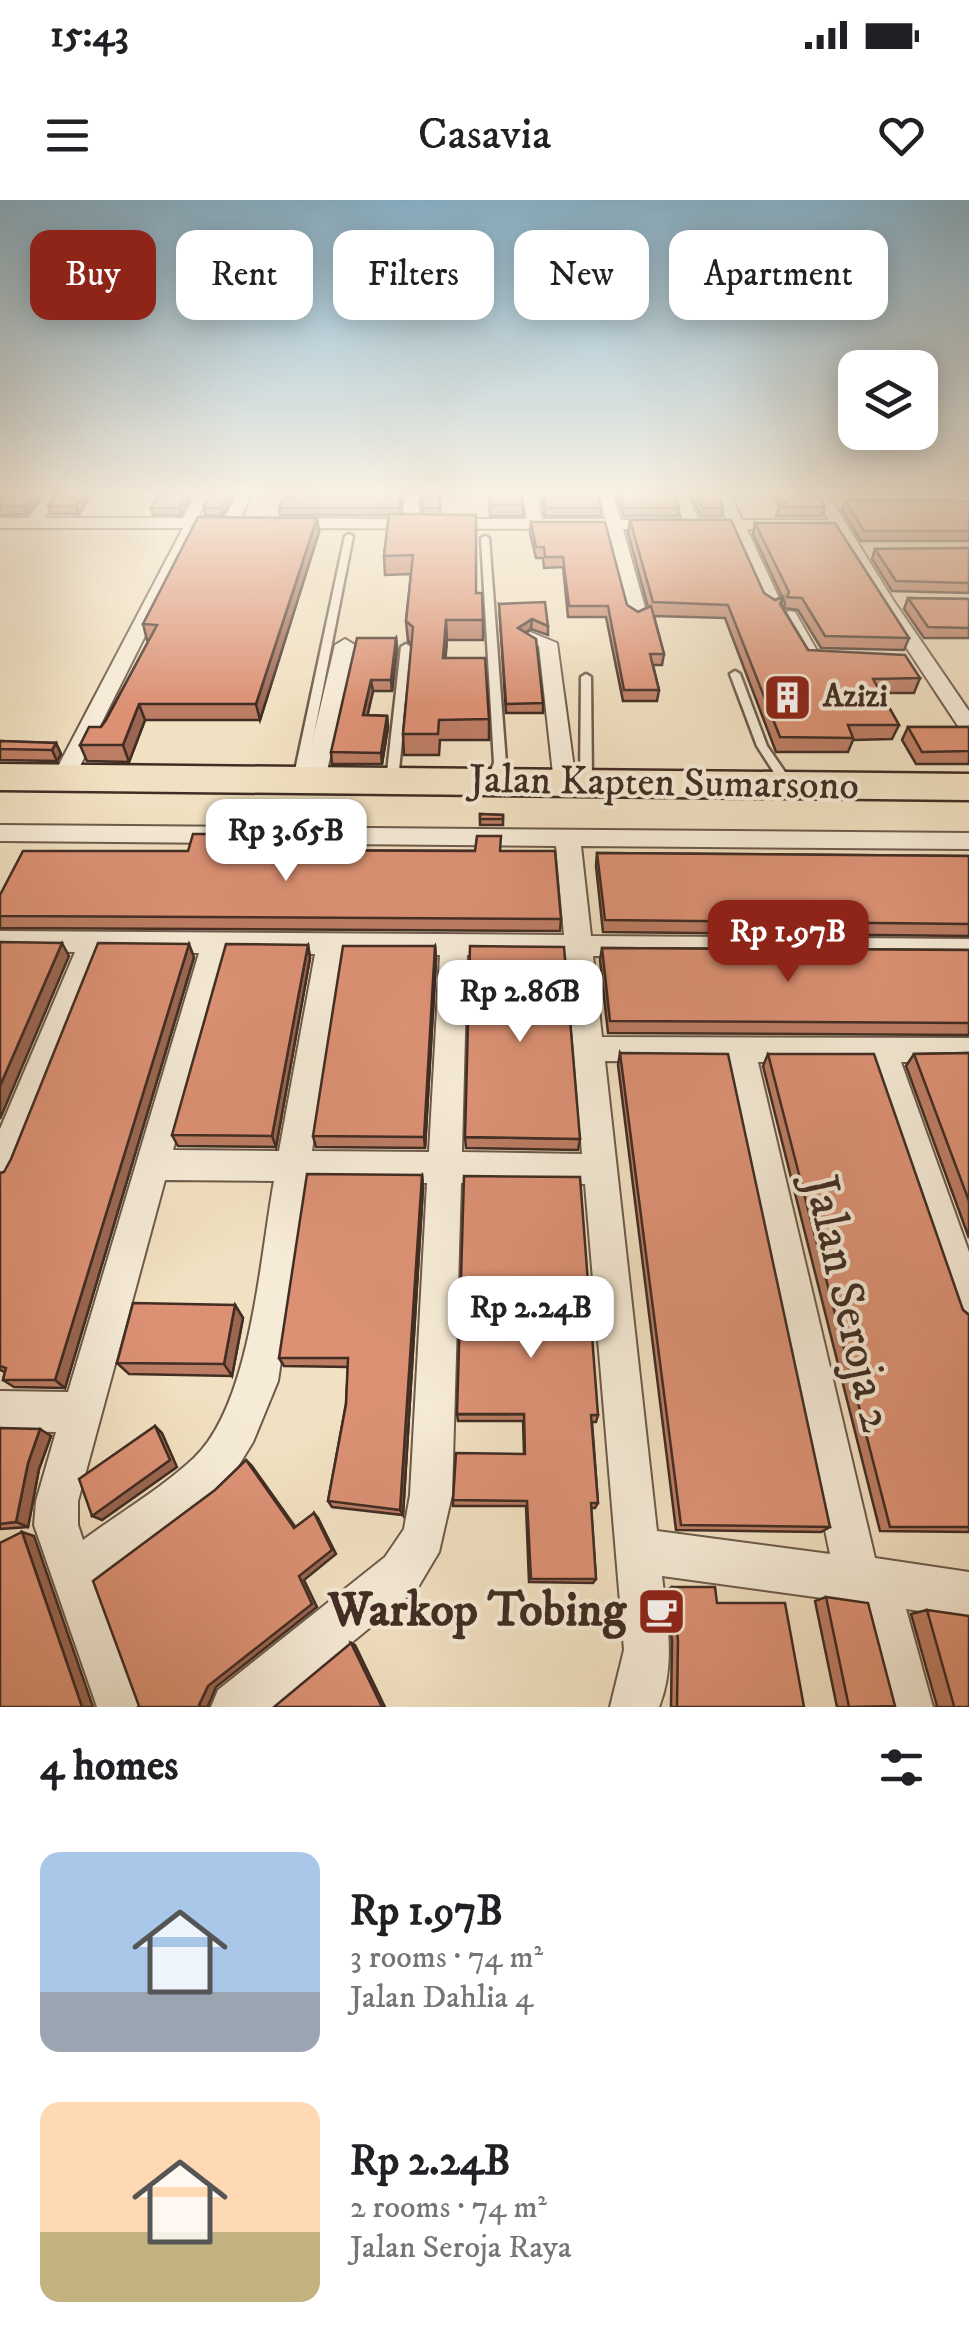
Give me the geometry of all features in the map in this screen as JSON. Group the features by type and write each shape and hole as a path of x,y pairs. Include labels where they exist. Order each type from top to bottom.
{"highway":[{"name":"Jalan Kapten Sumarsono","path":"0,777 65,773 307,780 969,787"},
{"name":"Jalan Kapten Sumarsono","path":"1,828 969,812"}],"street":[{"path":"65,773 171,564"},
{"path":"625,564 638,615"},
{"path":"758,564 810,655 833,658"},
{"path":"871,564 899,610 915,660 969,726"},
{"path":"530,638 548,643 576,783"},
{"path":"307,780 345,644"},
{"path":"1,828 969,841"},
{"path":"568,838 647,1650 634,1707"},
{"path":"0,941 969,949"},
{"path":"121,1707 56,1525 56,1501 216,942"},
{"path":"0,1168 92,943"},
{"path":"75,1574 211,1471 239,1428 258,1382 330,944"},
{"path":"235,1707 400,1574 424,1537 432,1495 454,944"},
{"path":"586,1049 969,1050"},
{"name":"Jalan Seroja 2","path":"740,1050 867,1580 910,1707"},
{"path":"881,1050 969,1304"},
{"path":"150,1165 602,1169"},
{"path":"0,1411 83,1412"},
{"path":"636,1550 969,1595"}],"lane":[{"path":"307,780 346,564"},
{"path":"487,564 500,763 492,782"},
{"path":"392,781 406,647"},
{"path":"735,674 762,746 788,785"},
{"path":"576,783 586,678"}],"building":[{"path":"174,564 302,564 256,704 139,704 123,745 80,745 89,727 101,727 106,720 157,625 143,624"},
{"path":"412,564 476,564 476,593 482,593 483,620 446,620 443,658 485,658 489,719 439,720 438,734 403,734 413,627 406,621"},
{"path":"564,564 616,564 627,605 638,612 651,606 664,654 650,654 659,690 624,690 608,606 569,606"},
{"path":"642,564 751,564 764,593 775,600 783,597 780,604 808,650 905,655 920,678 873,679 899,725 848,725 853,738 780,737 728,605 653,602"},
{"path":"775,564 862,564 909,638 825,636 802,598 787,597 789,592"},
{"path":"885,564 969,564 969,583 896,581"},
{"path":"908,598 969,599 969,628 928,627"},
{"path":"545,602 548,626 532,619 518,628 536,639 543,703 506,704 499,604"},
{"path":"357,638 396,638 391,680 371,680 363,715 387,716 381,753 331,752"},
{"path":"908,727 969,727 969,751 922,752"},
{"path":"0,741 56,743 52,750 0,749"},
{"path":"480,814 503,815 503,819 480,819"},
{"path":"193,834 221,834 216,850 475,851 477,836 501,836 500,851 555,851 561,919 0,916 0,895 23,851 188,851"},
{"path":"597,853 969,856 969,924 605,920"},
{"path":"0,942 62,943 0,1086"},
{"path":"98,943 189,944 55,1380 3,1380 6,1368 0,1366 0,1173 11,1159"},
{"path":"226,944 308,945 272,1136 172,1135"},
{"path":"343,946 435,946 424,1137 313,1136"},
{"path":"470,946 564,947 580,1139 465,1137"},
{"path":"602,948 969,950 969,1023 610,1021"},
{"path":"620,1053 728,1054 830,1527 681,1525"},
{"path":"969,1053 969,1201 914,1054"},
{"path":"768,1054 874,1054 963,1310 969,1315 969,1527 890,1527"},
{"path":"307,1174 422,1175 400,1510 328,1501 346,1404 348,1358 279,1358"},
{"path":"464,1176 580,1177 598,1415 591,1415 598,1503 591,1503 596,1579 531,1579 527,1501 453,1500 456,1453 525,1454 524,1414 457,1414"},
{"path":"133,1303 235,1305 224,1364 117,1363"},
{"path":"155,1426 170,1460 92,1516 79,1479"},
{"path":"0,1428 40,1429 28,1463 16,1522 0,1524"},
{"path":"246,1460 294,1528 314,1513 332,1550 299,1576 312,1604 208,1686 201,1707 138,1707 93,1581 215,1490"},
{"path":"22,1532 82,1707 0,1707 0,1543"},
{"path":"672,1587 715,1587 717,1603 785,1603 804,1707 677,1707 678,1640"},
{"path":"826,1597 868,1603 895,1706 849,1707"},
{"path":"927,1610 969,1616 969,1707 952,1707"},
{"path":"351,1643 382,1707 274,1707"}],"place":[{"name":"Azizi","path":"788,697"},
{"name":"Warkop Tobing","path":"661,1611"}]}
